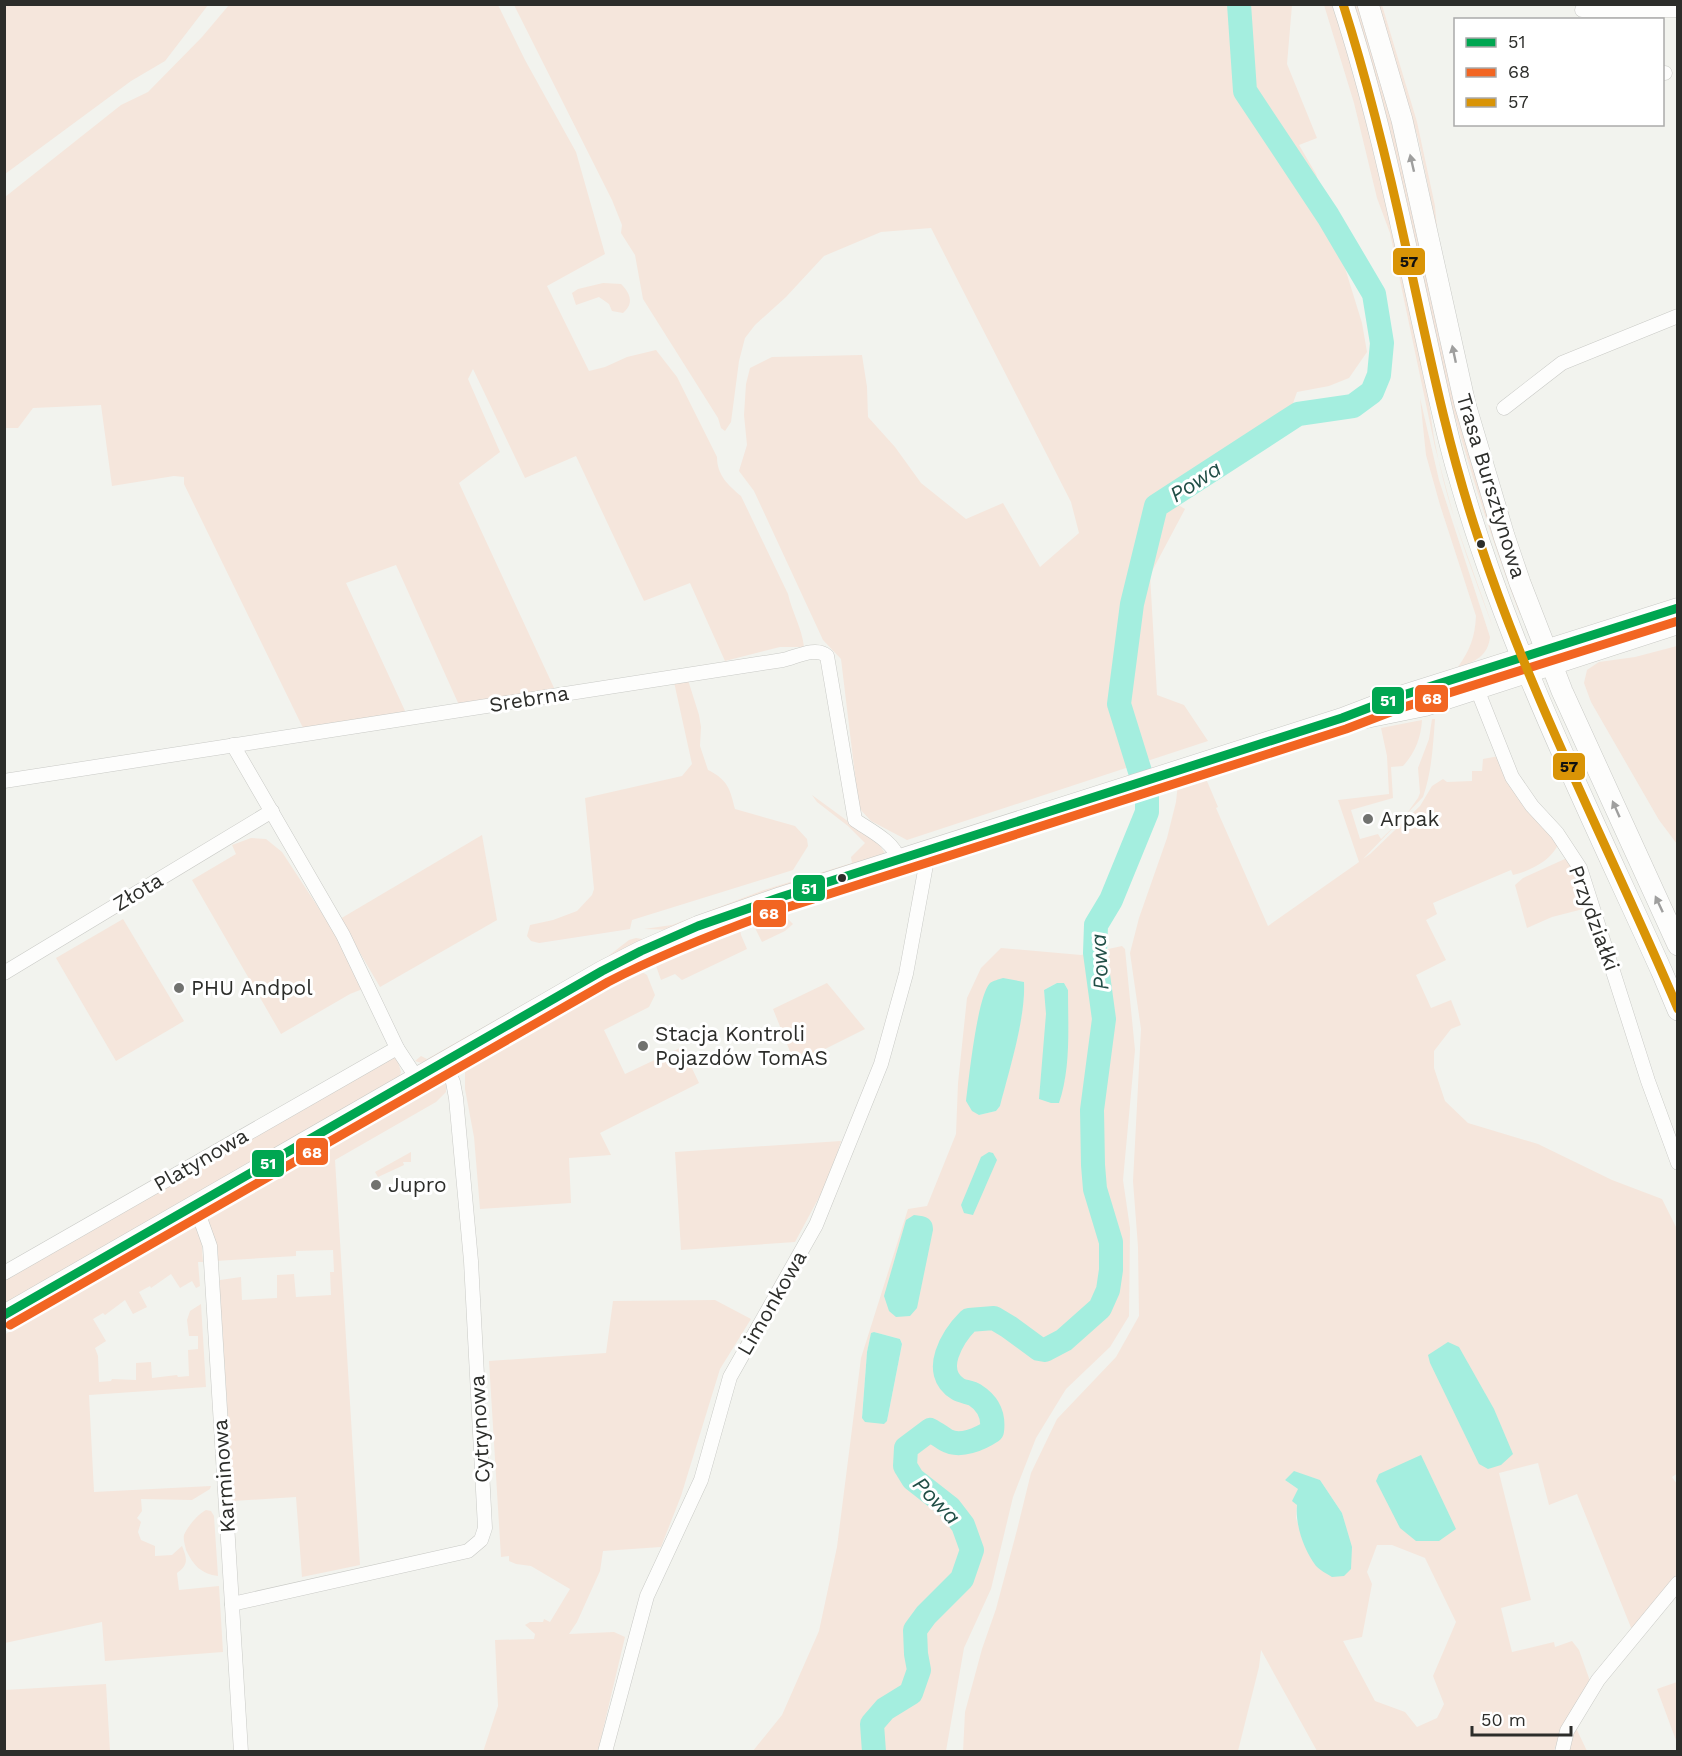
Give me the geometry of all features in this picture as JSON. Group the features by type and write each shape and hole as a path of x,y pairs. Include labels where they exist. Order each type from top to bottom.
{"main road":[{"name":"Trasa Bursztynowa","path":"1343,4 1375,111 1457,471 1488,570 1548,723 1662,972 1677,1010"},
{"name":"Trasa Bursztynowa","path":"1368,4 1402,120 1458,372 1479,455 1504,536 1548,658 1677,945"}],"street":[{"path":"1582,11 1677,10"},
{"path":"1504,408 1562,363 1677,316"},
{"path":"1548,658 1677,608"},
{"path":"4,1315 567,990 661,942 740,911 1342,718 1365,718 1396,713 1445,691 1524,665 1677,624"},
{"name":"Srebrna","path":"4,781 783,660 816,651 823,652 827,656 855,820 891,845 899,860"},
{"path":"1445,691 1477,689 1524,665"},
{"name":"Przydziałki","path":"1477,689 1512,777 1532,806 1557,833 1580,868 1648,1081 1677,1163"},
{"path":"233,745 343,935 397,1047 416,1077"},
{"name":"Złota","path":"4,973 272,812"},
{"name":"Limonkowa","path":"605,1752 647,1596 701,1480 730,1377 816,1225 881,1064 906,974 926,865 921,853"},
{"name":"Platynowa","path":"4,1273 397,1047"},
{"name":"Cytrynowa","path":"232,1604 468,1551 481,1540 485,1528 471,1262 456,1098 453,1082 444,1062"},
{"name":"Karminowa","path":"192,1205 200,1218 210,1246 241,1752"},
{"path":"1562,1752 1567,1731 1598,1680 1677,1583"}],"shaded area":[{"path":"5,4 208,5 165,61 131,81 5,174"},
{"path":"229,5 498,5 525,60 576,152 605,254 547,286 589,371 627,357 656,350 677,377 717,457 721,474 741,496 788,594 804,647 780,647 725,661 690,583 644,601 576,456 525,478 473,369 468,379 500,452 459,483 555,690 459,705 396,565 346,583 406,713 304,730 184,484 184,477 174,476 112,486 101,405 33,408 18,428 5,428 5,197 121,105 148,92 202,37"},
{"path":"514,5 1292,5 1287,64 1317,138 1299,145 1316,174 1362,323 1367,352 1349,378 1329,386 1297,392 1292,406 1240,444 1160,494 1185,509 1150,575 1157,695 1184,705 1208,741 907,840 871,821 859,808 841,659 823,640 754,491 739,471 747,445 744,415 746,384 750,368 772,357 862,355 867,387 868,417 895,447 921,483 966,519 1003,503 1040,567 1079,533 1071,502 931,228 881,232 824,256 786,297 755,325 745,338 739,361 731,422 725,431 721,428 718,418 643,299 635,255 621,233 622,225 612,200"},
{"path":"1324,5 1332,5 1374,144 1406,285 1439,462 1435,447 1390,233 1377,198 1354,103"},
{"path":"1352,5 1359,5 1372,46 1522,614 1520,615 1493,541 1447,389"},
{"path":"1378,5 1382,5 1417,122 1435,206 1437,229 1418,138"},
{"path":"603,283 621,284 627,291 630,303 623,313 612,311 609,304 599,297 576,305 572,293 578,289"},
{"path":"1420,398 1439,480 1490,637 1487,649 1480,657 1458,667 1471,643 1476,616 1426,455"},
{"path":"1457,526 1494,630 1469,563"},
{"path":"1678,646 1677,844 1659,820 1591,702 1584,683 1587,670 1599,662 1635,657"},
{"path":"688,680 699,715 700,746 708,770 724,781 735,809 795,826 807,839 808,846 793,870 632,920 630,929 539,943 531,941 527,936 530,925 577,911 592,895 594,889 585,798 682,776 692,764 674,682"},
{"path":"1432,719 1435,719 1430,768 1423,797 1406,814 1420,793 1418,768 1429,739"},
{"path":"1422,720 1419,739 1411,756 1403,766 1391,767 1393,798 1351,810 1360,839 1378,834 1381,839 1400,821 1363,859 1420,806 1432,786 1443,779 1447,782 1472,781 1472,771 1482,771 1483,759 1499,756 1557,842 1558,845 1550,856 1533,868 1513,875 1511,870 1433,903 1437,914 1426,920 1446,960 1416,975 1431,1008 1451,1000 1461,1025 1451,1029 1434,1051 1434,1068 1445,1101 1468,1123 1538,1144 1612,1180 1662,1199 1678,1231 1678,1473 1672,1477 1677,1484 1677,1574 1632,1630 1577,1494 1549,1505 1538,1463 1499,1473 1531,1600 1501,1608 1512,1652 1554,1642 1555,1647 1572,1641 1579,1650 1590,1681 1563,1725 1554,1751 1317,1751 1261,1650 1259,1667 1238,1751 963,1752 965,1712 982,1649 996,1609 1031,1473 1057,1419 1116,1357 1139,1316 1138,1247 1133,1181 1141,1029 1130,953 1139,918 1167,838 1178,783 1204,774 1218,807 1216,808 1268,926 1359,862 1338,800 1389,794 1387,756 1381,728","holes":["1294,1472 1320,1480 1342,1513 1351,1547 1351,1569 1317,1567 1303,1540 1296,1518 1298,1489 1285,1480","1377,1545 1392,1545 1425,1558 1456,1622 1433,1676 1444,1704 1437,1718 1417,1727 1405,1712 1375,1701 1343,1641 1362,1637 1372,1584 1367,1572"]},
{"path":"812,795 879,844 886,855 673,930 644,929 672,925 764,890 852,863 851,857 865,843 848,826 817,802"},
{"path":"482,835 497,920 380,987 340,919"},
{"path":"251,838 266,839 282,852 337,936 365,988 350,994 281,1034 192,880 236,854 232,845"},
{"path":"1567,858 1573,866 1587,908 1552,917 1527,928 1515,885 1523,878"},
{"path":"783,914 793,924 785,931 762,942 753,924"},
{"path":"123,919 184,1021 116,1061 56,958"},
{"path":"740,928 747,949 682,980 675,974 661,980 655,963"},
{"path":"642,939 643,942 425,1064 415,1061 421,1056 427,1059 607,957 629,940"},
{"path":"1122,946 1125,949 1135,1050 1123,1180 1130,1228 1129,1316 1110,1347 1066,1389 1036,1438 1013,1497 991,1589 964,1648 946,1751 752,1752 782,1715 819,1631 837,1547 861,1358 908,1209 927,1206 956,1134 958,1083 967,998 981,968 1001,948 1081,955","holes":["1024,982 1019,1027 1000,1106 996,1111 979,1115","1057,983 1064,983 1068,990 1065,1077 1059,1103 1044,990","874,1332 900,1339 902,1344 887,1421 862,1418 867,1352 871,1334"]},
{"path":"627,966 634,968 461,1064 461,1062"},
{"path":"639,970 647,975 655,995 649,1007 604,1030 625,1074 682,1047 699,1083 600,1133 611,1155 569,1158 571,1203 480,1209 474,1137 465,1089 465,1072 476,1061"},
{"path":"827,983 865,1029 795,1064 773,1009"},
{"path":"384,1057 397,1058 401,1072 398,1080 5,1308 4,1280"},
{"path":"435,1078 412,1094 208,1211 212,1204"},
{"path":"441,1080 446,1083 446,1092 436,1102 335,1160 360,1565 302,1577 296,1497 233,1501 218,1284 220,1280 241,1277 242,1300 277,1298 277,1275 294,1274 296,1297 331,1295 330,1272 334,1272 333,1250 296,1251 296,1256 215,1261 207,1217"},
{"path":"841,1141 830,1177 795,1242 681,1250 675,1152"},
{"path":"411,1152 411,1162 403,1162 404,1165 378,1177 375,1172"},
{"path":"181,1223 188,1223 5,1330 4,1324"},
{"path":"194,1225 201,1235 203,1262 198,1262 200,1286 196,1288 192,1281 180,1288 171,1274 151,1288 150,1286 139,1292 147,1307 133,1314 125,1300 105,1315 103,1313 93,1319 106,1341 95,1348 98,1356 99,1382 112,1379 136,1380 136,1363 151,1362 152,1378 189,1376 188,1350 198,1349 198,1336 189,1336 187,1320 190,1311 201,1304 206,1387 89,1395 94,1492 211,1486 210,1489 192,1500 141,1499 142,1511 137,1518 141,1522 138,1532 141,1540 155,1546 155,1556 172,1555 182,1546 186,1561 184,1567 177,1573 179,1590 219,1586 223,1652 105,1661 102,1622 5,1643 4,1335"},
{"path":"715,1300 751,1319 720,1369 681,1496 661,1547 603,1551 600,1571 577,1622 569,1634 614,1632 625,1637 598,1751 483,1752 498,1706 495,1640 534,1639 535,1634 525,1625 530,1622 543,1622 544,1619 550,1622 570,1589 531,1566 509,1561 509,1556 501,1557 489,1361 606,1353 613,1301"},
{"path":"206,1510 211,1511 214,1516 218,1576 198,1568 186,1550 184,1542 184,1535 188,1528"},
{"path":"1677,1682 1677,1743 1657,1689"},
{"path":"106,1684 110,1751 5,1751 5,1690"},
{"path":"1576,1728 1587,1751 1566,1752 1572,1734"}],"water":[{"path":"1003,978 1024,982 1020,1027 1000,1106 996,1111 979,1115 972,1111 966,1101 974,1039 985,991 990,983"},
{"path":"1057,983 1064,983 1068,990 1068,1047 1063,1090 1059,1103 1051,1103 1039,1099 1046,1014 1044,990"},
{"path":"989,1152 993,1153 997,1160 973,1215 964,1213 961,1205 981,1157"},
{"path":"914,1215 930,1220 933,1230 917,1308 910,1316 896,1317 889,1311 884,1296 906,1220"},
{"path":"871,1333 900,1339 902,1344 887,1421 884,1424 865,1422 862,1418 867,1352"},
{"path":"1448,1342 1459,1347 1494,1409 1513,1454 1501,1465 1488,1469 1479,1464 1430,1363 1428,1355"},
{"path":"1421,1455 1456,1529 1439,1541 1416,1541 1400,1528 1376,1481 1379,1474"},
{"path":"1294,1471 1320,1480 1342,1513 1352,1547 1351,1569 1344,1576 1332,1577 1324,1572 1316,1566 1308,1553 1299,1529 1297,1505 1292,1501 1298,1489 1285,1480"}],"waterway":[{"name":"Powa","path":"874,1752 872,1724 885,1709 911,1693 919,1670 915,1630 926,1615 962,1579 972,1550 963,1525 950,1508 913,1479 905,1466 906,1448 930,1430 946,1440 957,1443 976,1439 992,1431 991,1415 984,1402 975,1395 958,1389 950,1382 945,1364 951,1344 969,1320 994,1318 1039,1349 1045,1350 1064,1340 1100,1308 1108,1290 1111,1242 1095,1189 1093,1165 1092,1110 1104,1019 1095,953 1096,925 1111,900 1147,812 1147,794 1119,704 1132,604 1156,506 1298,414 1353,406 1372,392 1379,375 1382,343 1374,294 1328,216 1245,91 1239,4"}],"transit line":[{"name":"57","path":"1343,4 1386,159 1447,431 1478,537 1522,657 1678,1009"},
{"name":"51","path":"4,1315 602,971 698,926 781,897 1342,718 1397,697 1678,608"},
{"name":"68","path":"10,1325 608,982 673,951 785,908 1346,729 1401,708 1678,621"}],"place":[{"name":"Arpak","path":"1368,819"},
{"name":"PHU Andpol","path":"179,988"},
{"name":"Stacja Kontroli Pojazdów TomAS","path":"643,1046"},
{"name":"Jupro","path":"376,1185"}]}
